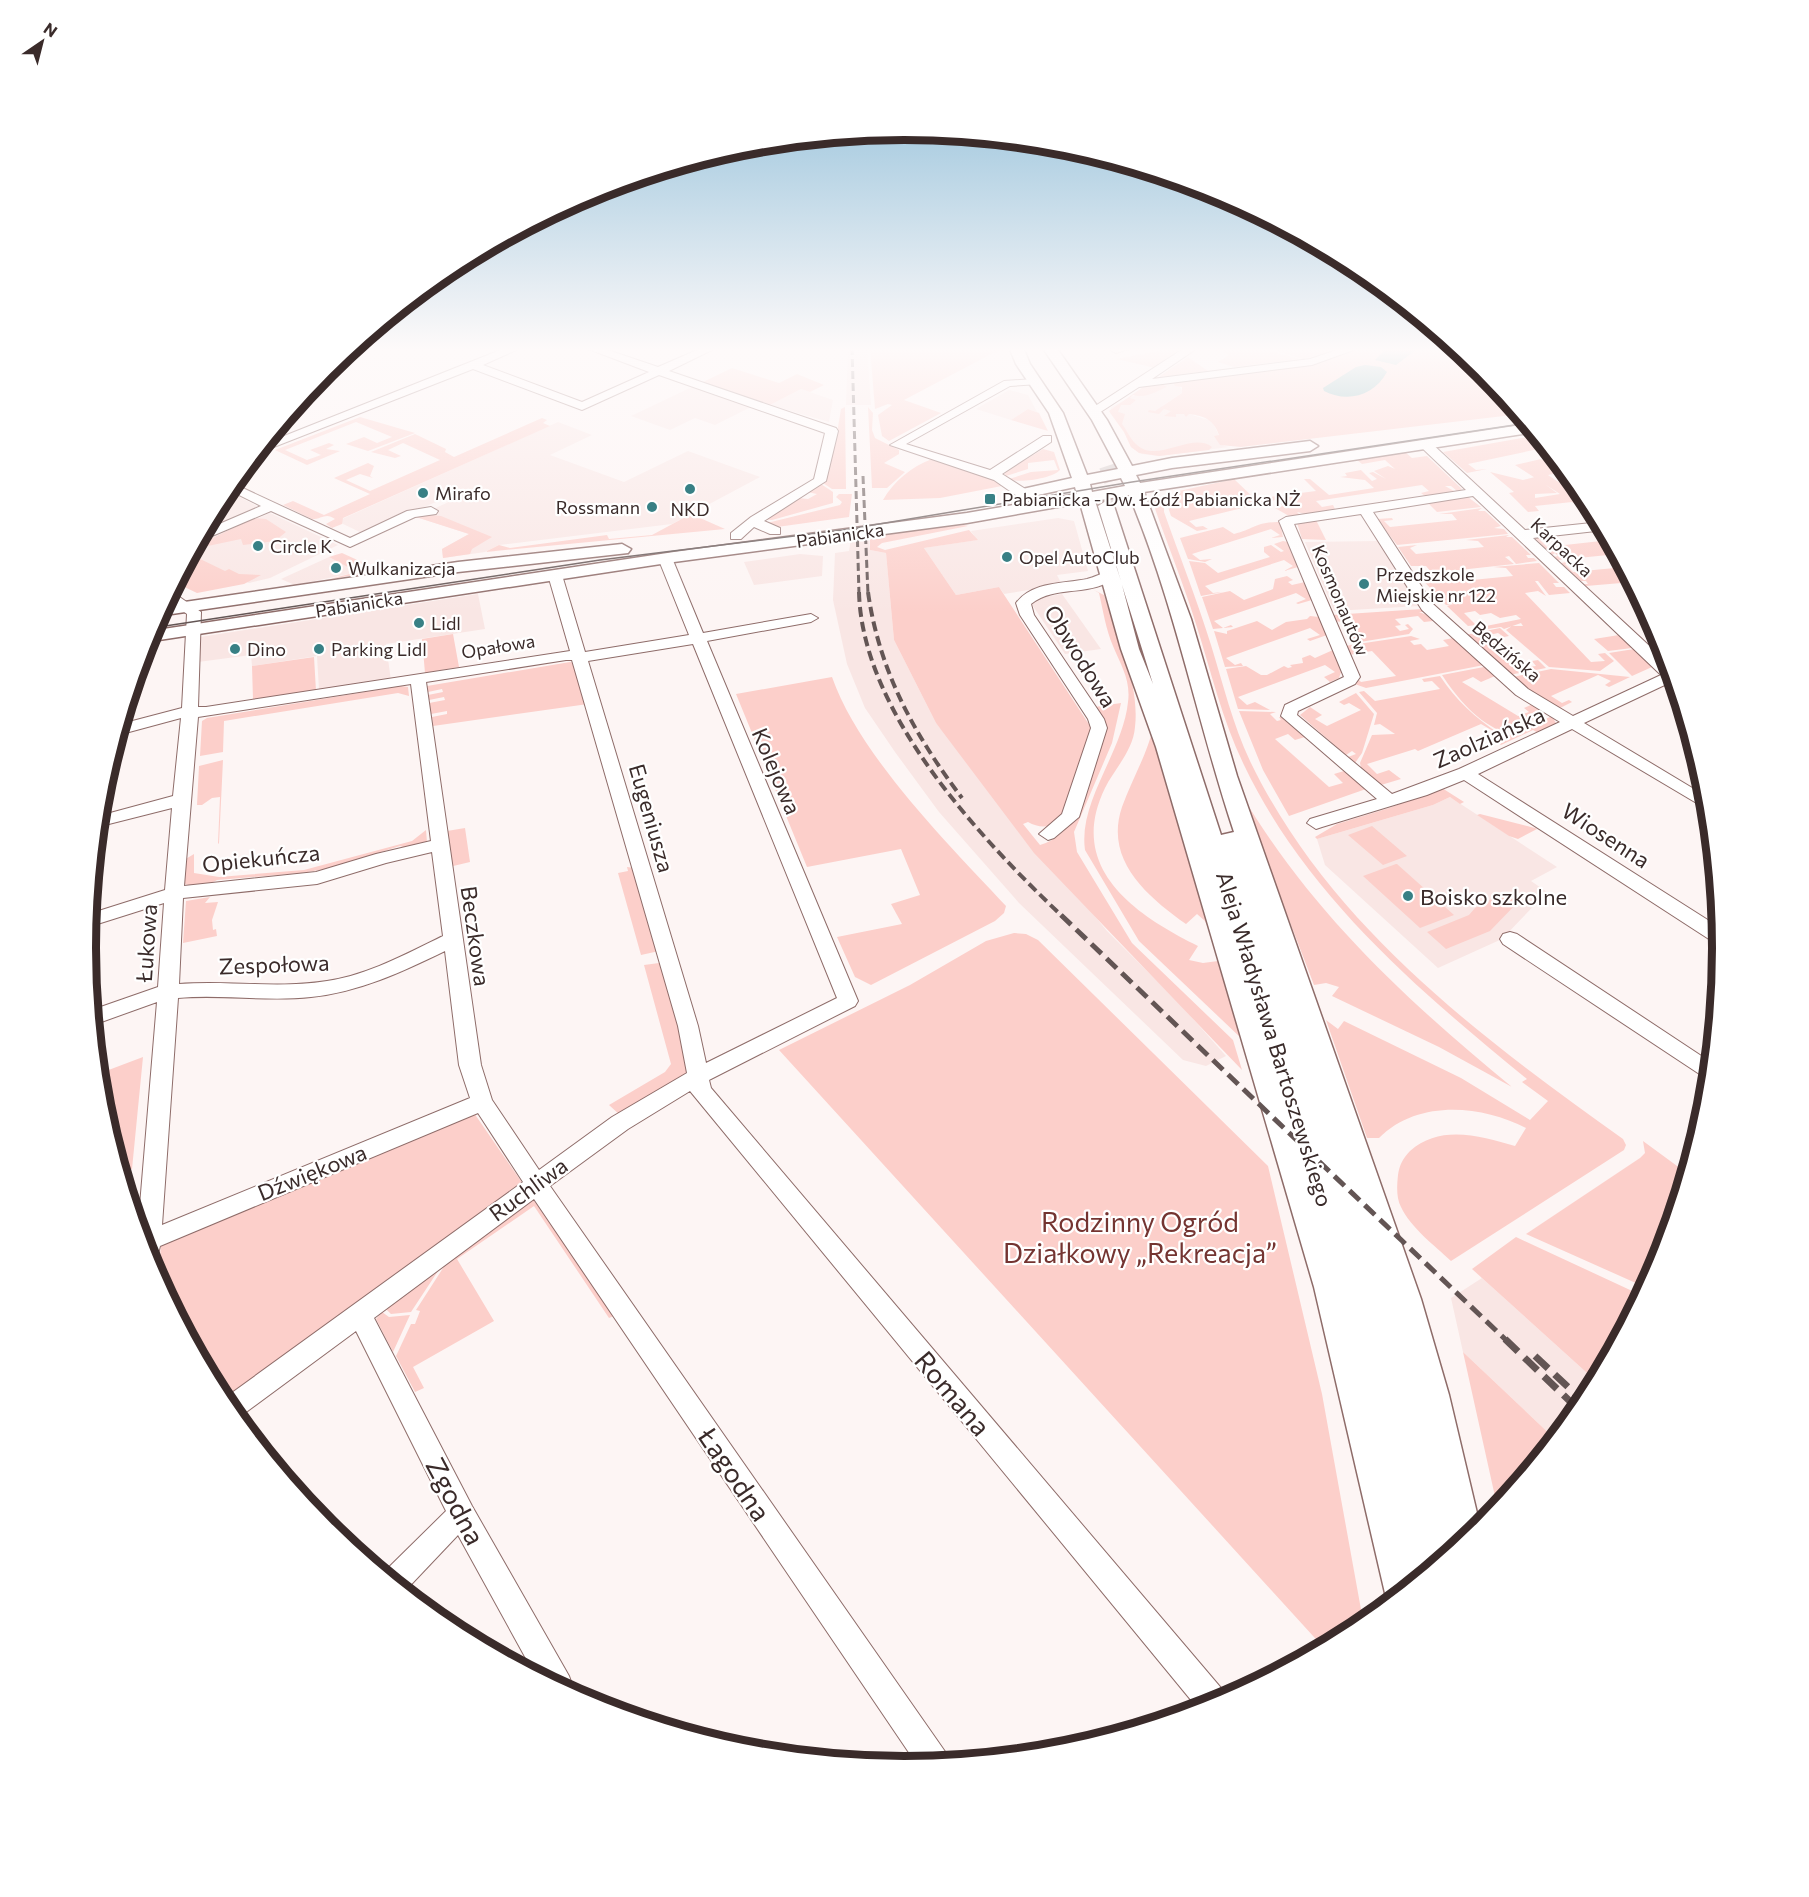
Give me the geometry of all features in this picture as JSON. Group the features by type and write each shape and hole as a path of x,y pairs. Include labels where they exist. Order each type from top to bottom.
{"main road":[{"path":"1065,436 1082,481 1108,502 1179,606 1222,751 1226,776 1406,1299 1433,1395 1465,1531"},
{"path":"1081,436 1085,444"},
{"path":"1093,436 1107,466"},
{"path":"1109,436 1128,471 1108,502 1106,584 1166,747 1329,1287 1399,1588"},
{"name":"Pabianicka","path":"160,635 1023,501 1082,481 1128,471 1172,463 1382,436"},
{"path":"1023,501 1068,509 1482,436"},
{"path":"1117,451 1137,460 1172,463"},
{"name":"Pabianicka","path":"171,610 458,567 1023,501"},
{"name":"Aleja Władysława Bartoszewskiego","path":"1108,502 1372,1266 1410,1396 1442,1552"},
{"name":"Aleja Władysława Bartoszewskiego","path":"1108,502 1363,1319 1396,1450 1419,1572"}],"street":[{"path":"272,446 297,436"},
{"path":"736,536 756,520 820,481 833,436"},
{"path":"913,436 896,445 1005,480 1023,501"},
{"path":"991,475 1047,439"},
{"name":"Karpacka","path":"1425,444 1661,665"},
{"path":"238,490 350,543 412,514 431,510"},
{"name":"Kosmonautów","path":"1390,801 1289,716 1288,712 1349,681 1352,677 1286,521 1476,492"},
{"path":"211,533 271,506"},
{"name":"Będzińska","path":"1365,509 1427,607 1516,687 1698,799"},
{"path":"756,520 760,526 775,531"},
{"path":"1520,535 1594,527"},
{"name":"Kolejowa","path":"665,558 848,1001"},
{"name":"Eugeniusza","path":"555,574 688,1026 699,1076"},
{"name":"Obwodowa","path":"1048,834 1070,817 1099,728 1096,719 1027,615 1023,603 1037,592 1106,584"},
{"path":"176,599 189,607"},
{"name":"Łukowa","path":"147,1230 180,800 190,712 194,612 189,607"},
{"name":"Opałowa","path":"127,728 190,712 206,712 566,655 592,657 811,618"},
{"name":"Beczkowa","path":"418,679 470,1065 482,1101 536,1184"},
{"name":"Zaolziańska","path":"1316,824 1390,801 1465,773 1666,679"},
{"name":"Wiosenna","path":"1465,773 1712,932"},
{"path":"107,820 180,800"},
{"name":"Opiekuńcza","path":"97,918 174,893 320,877 382,858 440,845"},
{"path":"1510,939 1704,1067"},
{"name":"Zespołowa","path":"99,1015 167,992 327,988 379,974 452,940"},
{"name":"Ruchliwa","path":"237,1404 620,1123 699,1076 848,1001"},
{"name":"Romana","path":"699,1076 701,1091 1209,1697"},
{"name":"Dźwiękowa","path":"153,1244 482,1101"},
{"name":"Łagodna","path":"536,1184 930,1756"},
{"name":"Zgodna","path":"359,1313 462,1515 551,1676"},
{"path":"398,1578 442,1530 462,1515"}],"shaded area":[{"path":"528,436 591,436 550,455 624,482 688,451 760,477 672,524 499,545 485,552 443,558 442,549 469,534 416,517 453,500 448,497 362,533 341,523 342,519"},
{"path":"1126,436 1219,436 1224,446 1229,447 1159,456 1142,454 1131,447"},
{"path":"235,495 257,506 256,509 215,527"},
{"path":"270,513 338,545 270,578 249,583 196,559 206,541"},
{"path":"1058,518 1074,521 1088,571 1057,575 1061,583 1054,586 1004,594 999,587 956,595 924,548 977,540 971,531"},
{"path":"869,537 870,550 886,553 894,640 936,723 1107,931 1179,1003 1226,1056 1206,1066 1183,1060 1019,903 939,812 895,752 865,708 847,664 833,600 835,553 849,551 851,539"},
{"name":"Przedszkole Miejskie nr 122","path":"1378,541 1419,606 1334,611 1305,542"},
{"path":"800,554 823,556 822,576 754,585 744,562"},
{"path":"329,557 358,572 295,585 281,579"},
{"path":"478,594 485,629 386,644 391,681 319,690 317,656 252,666 251,655 198,662 200,637"},
{"path":"1062,594 1101,649 1065,654 1029,600"},
{"path":"1450,797 1557,867 1531,881 1547,892 1502,939 1438,968 1325,865 1317,839 1433,805"},
{"path":"1482,1278 1591,1376 1550,1435 1463,1352 1451,1298"}],"green space":[{"path":"312,436 322,436 285,450 307,460 321,455 310,450 329,443 334,445 326,449 340,451 307,465 275,450"},
{"path":"388,436 408,436 368,451 346,444 364,437 377,443 392,437"},
{"path":"411,436 418,436 446,449 445,452 454,457 502,436 529,436 343,518 342,524 332,528 326,524 335,519 332,517 312,519 283,505 293,501 324,515 370,494 334,478 368,463 374,466 370,476 373,478 360,474 346,480 370,491 440,460 403,443 388,450 401,456 395,458 371,452"},
{"path":"836,436 845,436 846,489 832,489 823,483"},
{"path":"869,436 874,436 899,450 899,454 884,463 905,472 887,488 872,488"},
{"path":"882,436 899,436 889,441"},
{"path":"1126,436 1129,436 1144,450 1164,450 1194,443 1204,443 1212,447 1209,450 1159,456 1139,453 1131,447"},
{"path":"1214,436 1338,436 1241,447 1220,445"},
{"path":"1530,436 1540,449 1468,464 1476,470 1487,469 1467,473 1443,452"},
{"path":"1043,449 1054,452 1060,470 1056,473 1028,480 1009,479 1031,472 1058,470 1054,460 1028,463 1028,469 1006,476 1004,473"},
{"path":"1405,452 1412,458 1427,456 1462,489 1457,491 1451,486 1445,486 1454,491 1425,496 1421,493 1429,491 1422,485 1316,501 1322,507 1333,505 1335,509 1305,514 1297,512 1300,515 1289,516 1275,508 1283,506 1275,500 1189,521 1196,527 1203,526 1208,529 1197,531 1171,516 1168,507 1179,491 1234,479 1255,499 1316,491 1304,479 1310,479 1329,495 1374,488 1365,480 1340,477 1347,476 1345,473 1361,470 1372,481 1377,479 1369,473 1373,472 1386,479 1374,471 1388,466 1395,469 1385,460 1362,464 1357,460"},
{"path":"932,459 992,477 1007,485 940,498 883,500 904,475"},
{"path":"1541,459 1558,473 1548,475 1571,490 1583,509 1572,502 1535,506 1539,511 1528,512 1509,493 1514,492 1490,472 1523,480 1534,477 1515,465","holes":["1546,485 1560,494 1535,498 1535,494 1557,493"]},
{"path":"821,484 833,492 833,503 772,520 763,519 798,498 808,499 817,494 807,492"},
{"path":"839,494 852,494 849,517 777,527 763,524 840,505 842,502 836,497"},
{"path":"1468,497 1481,507 1437,512 1428,503"},
{"path":"1152,500 1164,501 1164,512 1206,628 1233,719 1250,761 1283,820 1321,875 1365,926 1412,973 1515,1060 1623,1139 1626,1145 1624,1150 1451,1261 1417,1229 1405,1215 1399,1203 1397,1183 1403,1159 1422,1143 1434,1137 1447,1135 1475,1136 1515,1146 1526,1128 1490,1114 1450,1110 1412,1117 1395,1125 1379,1138 1367,1138 1326,1020 1338,1029 1344,1021 1461,1078 1530,1120 1548,1101 1522,1082 1527,1079 1446,1011 1368,937 1332,898 1299,856 1269,812 1229,731 1191,608"},
{"path":"1482,508 1478,511 1485,511 1501,526 1494,528 1504,529 1508,534 1397,545 1377,519 1392,518 1393,520 1384,521 1390,527 1457,520 1452,514 1439,514"},
{"path":"691,514 725,529 485,552 499,545 510,548 607,535 609,539 652,535"},
{"path":"441,516 492,537 472,549 470,554 443,558 442,549 469,534 416,517"},
{"path":"254,518 266,519 286,532 275,541 243,545 241,539 203,547 206,541"},
{"path":"1316,520 1326,540 1302,539 1297,523"},
{"path":"1280,522 1283,537 1271,538 1280,535 1271,529 1192,554 1200,560 1212,559 1205,562 1188,559 1180,538 1223,527 1234,534 1259,525"},
{"path":"968,526 882,543 877,547 885,550 969,530 978,540 924,548 956,595 999,587 1094,732 1067,814 1049,826 1038,826 1028,822 1023,824 1040,845 1062,833 1078,812 1105,728 1105,721 1095,707 1121,703 1112,743 1074,832 1077,852 1132,943 1233,1040 1242,1070 1034,853 936,723 894,640 886,553 870,550 870,535"},
{"path":"1509,535 1506,537 1512,537 1531,555 1526,555 1528,558 1534,558 1537,561 1516,564 1509,556 1505,557 1514,564 1432,573 1426,566 1411,566 1398,547 1417,545 1410,548 1416,554 1484,547 1478,541 1466,540"},
{"path":"1544,535 1547,538 1540,540 1547,547 1603,541 1611,555 1558,560 1554,557 1558,556 1555,553 1552,555 1535,538"},
{"path":"1288,542 1298,567 1284,571 1293,566 1284,560 1205,586 1213,593 1223,592 1201,596 1189,561 1205,563 1218,573 1270,557 1264,552 1264,547 1271,545 1281,552 1284,551 1274,544"},
{"path":"342,553 375,568 374,572 330,579 357,572 329,557"},
{"path":"197,557 225,571 229,569 239,574 261,575 244,584 197,593 182,586"},
{"path":"1571,561 1573,563 1565,564 1573,572 1618,568 1626,583 1586,586 1584,584 1588,584 1586,581 1581,581 1561,563"},
{"path":"1539,563 1559,583 1553,583 1556,587 1564,587 1570,593 1549,595 1538,581 1535,581 1546,596 1538,591 1525,593 1591,662 1605,661 1598,654 1605,653 1614,661 1600,671 1549,667 1506,630 1511,626 1504,629 1501,627 1474,631 1471,629 1521,619 1516,615 1500,618 1491,613 1480,615 1475,611 1464,613 1476,625 1468,626 1447,606 1454,604 1446,605 1418,575 1443,573 1445,575 1434,576 1441,583 1513,576 1506,568 1493,567"},
{"path":"1287,576 1293,580 1288,582 1292,585 1305,582 1312,600 1298,604 1296,603 1306,599 1296,593 1214,621 1223,628 1213,629 1202,597 1230,591 1244,600 1273,589 1275,579"},
{"path":"1094,590 1104,595 1121,643 1131,677 1136,711 1131,744 1105,788 1095,816 1094,842 1101,865 1113,885 1131,903 1174,934 1198,946 1189,960 1203,963 1218,961 1241,1038 1139,941 1085,850 1088,813 1118,739 1129,694 1125,673 1108,633 1099,593"},
{"path":"1422,609 1425,612 1419,612 1427,615 1433,621 1424,622 1418,616 1395,619 1401,625 1395,626 1400,631 1409,629 1405,625 1408,624 1413,629 1409,634 1354,643 1342,622 1334,621 1332,615"},
{"path":"1310,616 1319,617 1327,635 1310,641 1307,639 1320,635 1310,628 1226,658 1235,665 1241,663 1243,666 1225,667 1214,631 1227,634 1227,631 1257,621 1272,630 1286,622 1307,619"},
{"path":"1500,628 1509,636 1504,637 1498,633 1485,636 1522,668 1536,666 1532,661 1538,660 1546,668 1509,675 1465,635"},
{"path":"453,634 459,667 425,673 422,639"},
{"path":"1619,635 1632,648 1608,651 1594,639"},
{"path":"1411,636 1420,639 1410,641 1414,645 1421,644 1427,650 1449,646 1443,640 1453,638 1484,665 1366,688 1352,683 1359,680 1361,682 1396,676 1372,651 1349,655 1345,646"},
{"path":"1634,649 1652,667 1632,676 1609,653"},
{"path":"1333,650 1341,672 1339,678 1330,682 1324,677 1335,672 1325,665 1238,697 1247,705 1255,702 1270,710 1238,709 1226,669 1246,666 1261,675 1267,675 1284,666 1288,668 1292,667 1290,665 1303,663 1302,658 1310,655 1315,658"},
{"path":"314,657 316,691 253,700 252,666"},
{"path":"575,663 588,704 433,726 432,717 447,714 447,711 431,714 429,703 445,700 444,697 429,700 428,695 443,692 442,689 428,692 427,686"},
{"path":"1484,667 1495,676 1481,682 1473,677 1462,682 1518,716 1529,712 1524,708 1533,704 1547,713 1504,732 1485,723 1461,701 1442,675"},
{"path":"1551,669 1630,677 1609,687 1605,685 1611,681 1598,675 1551,696 1562,703 1569,700 1572,702 1556,710 1508,678"},
{"path":"1440,676 1467,708 1500,734 1491,738 1485,735 1493,731 1481,724 1418,751 1415,749 1367,764 1377,774 1389,770 1401,779 1381,785 1361,768 1360,763 1372,735 1395,734 1380,724 1374,725 1377,713 1359,692 1364,691 1375,701 1440,689 1432,681 1424,682 1422,679"},
{"path":"832,677 845,707 884,768 933,827 1006,906 1004,913 995,921 871,985 855,977 837,937 902,924 891,904 920,895 901,849 807,867 736,694"},
{"path":"401,686 408,687 409,696 398,693 224,721 223,752 200,756 202,721 207,718"},
{"path":"1356,693 1374,714 1362,753 1355,763 1348,757 1356,754 1352,751 1346,755 1300,715 1310,707 1322,715 1315,719 1327,726 1361,710 1349,703 1344,705 1339,702"},
{"path":"1239,711 1276,712 1270,714 1277,721 1281,720 1279,717 1281,717 1305,737 1295,740 1288,734 1275,739 1329,787 1343,783 1334,774 1344,771 1366,789 1289,816 1263,770"},
{"path":"1552,716 1557,725 1540,734 1533,730 1501,745 1495,742"},
{"path":"1154,725 1212,937 1205,921 1197,914 1186,924 1144,889 1124,860 1119,844 1118,826 1122,807"},
{"path":"223,760 218,844 220,797 197,805 199,766"},
{"path":"1442,788 1464,802 1460,804 1450,797 1433,805 1317,839 1315,837 1337,824"},
{"path":"1240,792 1267,835 1297,876 1362,952 1435,1021 1512,1087 1439,1047 1332,996 1339,987 1326,983 1314,985 1278,891 1275,891"},
{"path":"1477,815 1537,829 1518,839 1509,836"},
{"name":"Boisko szkolne","path":"1372,826 1407,856 1383,865 1348,835"},
{"path":"465,828 470,862 449,867 447,831"},
{"path":"426,830 427,842 407,848 400,846 330,868 302,873 217,880 200,885 183,883 184,860 194,854 194,873 219,877 304,870 412,841"},
{"name":"Boisko szkolne","path":"1397,864 1454,915 1420,928 1363,876"},
{"path":"627,867 635,868 659,951 641,955 618,873 628,871"},
{"path":"1503,893 1518,902 1490,931 1446,949 1427,932 1469,915 1475,908"},
{"path":"210,897 205,903 218,902 212,920 213,930 216,929 217,936 183,943 186,901"},
{"name":"Rodzinny Ogród Działkowy „Rekreacja”","path":"1014,933 1026,934 1038,940 1268,1166 1322,1394 1362,1615 1319,1643 779,1050 910,985 986,941"},
{"path":"662,964 691,1067 686,1075 621,1116 609,1105 665,1072 671,1064 644,965"},
{"path":"143,1057 132,1169 128,1171 112,1106 106,1071"},
{"path":"474,1113 523,1184 232,1398 204,1353 179,1306 160,1262 161,1245"},
{"path":"1643,1141 1682,1169 1670,1208 1639,1285 1526,1234 1640,1158 1645,1153"},
{"path":"533,1199 616,1315 609,1318 534,1206 457,1259 494,1321 413,1367 424,1388 415,1392 396,1356 411,1324 415,1324 420,1311 416,1310 445,1265"},
{"path":"1516,1237 1636,1293 1591,1376 1472,1269"},
{"path":"438,1271 411,1312 391,1314 386,1309"},
{"path":"382,1312 389,1317 410,1315 393,1352 376,1319"},
{"path":"1463,1352 1550,1435 1496,1499"}],"tunnel":[{"path":"1107,466 1119,502"}],"tram line":[{"path":"164,626 600,560 843,530 1132,482 1443,436"}],"railway":[{"path":"855,436 859,594"},
{"path":"863,476 868,594"},
{"path":"859,592 865,637 880,683 903,727 931,770 963,811 997,850 1061,915"},
{"path":"868,592 881,649 901,701 929,751 962,798"},
{"path":"1061,915 1507,1341"},
{"path":"1505,1339 1573,1404"},
{"path":"1535,1356 1578,1396"}],"place":[{"name":"NKD","path":"690,489"},
{"name":"Mirafo","path":"423,493"},
{"name":"Pabianicka - Dw. Łódź Pabianicka NŻ","path":"990,499"},
{"name":"Rossmann","path":"652,507"},
{"name":"Circle K","path":"258,546"},
{"name":"Opel AutoClub","path":"1007,557"},
{"name":"Wulkanizacja","path":"336,568"},
{"name":"Przedszkole Miejskie nr 122","path":"1364,584"},
{"name":"Lidl","path":"419,623"},
{"name":"Dino","path":"235,649"},
{"name":"Parking Lidl","path":"319,649"},
{"name":"Boisko szkolne","path":"1408,896"}]}
